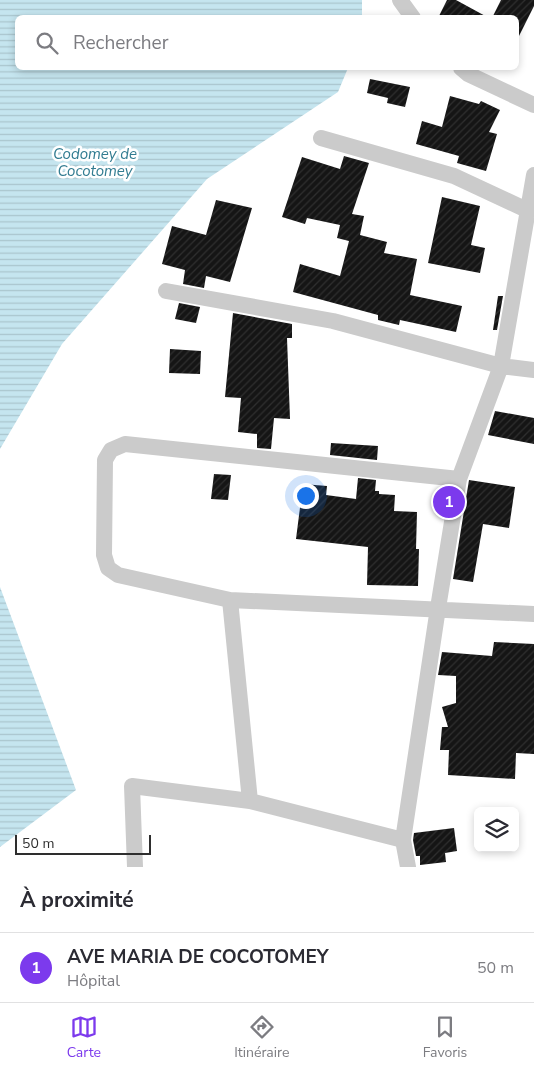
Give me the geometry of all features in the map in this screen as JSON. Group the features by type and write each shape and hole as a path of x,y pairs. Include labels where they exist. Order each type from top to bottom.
{"street":[{"path":"400,0 411,15"},
{"path":"463,70 468,74 534,105"},
{"path":"321,138 454,176 529,211"},
{"path":"408,867 403,840 459,479 501,366 534,175"},
{"path":"166,292 333,321 501,366 534,370"},
{"path":"459,479 125,444 111,450 105,460 104,555 108,568 118,575 230,600 438,608 534,614"},
{"path":"230,600 250,800"},
{"path":"135,867 132,786 250,800 403,840"}],"water":[{"name":"Codomey de Cocotomey","path":"0,0 362,0 362,15 15,15 15,70 347,70 338,92 207,179 62,344 0,449"},
{"path":"0,587 76,790 0,847"}],"building":[{"path":"447,0 456,0 484,15 440,15"},
{"path":"501,0 534,0 534,6 519,36 519,15 494,15"},
{"path":"370,79 410,87 405,107 387,103 388,98 367,93"},
{"path":"450,96 479,104 481,101 500,110 489,132 497,134 486,171 457,163 459,156 416,144 422,121 442,127"},
{"path":"344,156 369,163 352,214 364,216 360,235 387,242 384,253 417,259 410,295 462,306 456,332 400,320 399,325 378,320 378,315 293,292 300,264 340,276 349,241 337,238 340,225 307,218 305,224 282,217 302,157 340,169"},
{"path":"442,197 480,206 471,245 485,248 480,273 428,263"},
{"path":"216,200 252,208 230,282 206,276 204,288 183,284 185,270 162,264 172,226 206,235"},
{"path":"498,296 503,296 497,330 493,330"},
{"path":"179,303 200,307 196,323 175,319"},
{"path":"233,313 292,324 292,338 287,338 290,419 274,418 271,449 257,448 257,434 238,432 241,398 225,397"},
{"path":"170,349 201,351 200,374 169,373"},
{"path":"495,411 534,418 534,444 488,435"},
{"path":"331,443 378,446 377,460 330,455"},
{"path":"214,474 231,475 228,500 211,499"},
{"path":"358,478 376,480 375,491 379,491 379,494 395,495 394,511 417,512 418,586 367,585 368,547 296,539 303,484 327,486 326,495 356,499"},
{"path":"469,480 515,487 509,528 483,524 473,582 453,579"},
{"path":"494,642 534,644 534,754 516,753 515,779 448,775 449,750 440,750 442,727 448,727 442,707 456,703 456,676 438,675 442,652 492,656"},
{"path":"454,828 457,851 445,853 446,862 420,865 420,856 416,856 413,840 414,833"}],"place":[{"name":"AVE MARIA DE COCOTOMEY","path":"449,502"}]}
